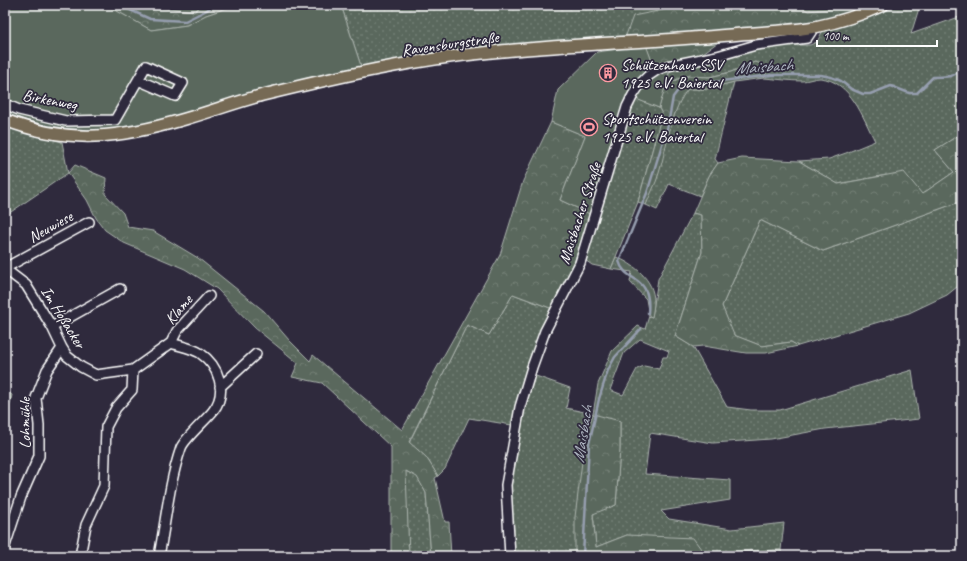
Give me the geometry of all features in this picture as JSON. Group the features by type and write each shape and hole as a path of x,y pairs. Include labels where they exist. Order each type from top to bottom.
{"main road":[{"name":"Ravensburgstraße","path":"5,120 26,128 48,133 80,136 120,134 186,119 264,95 405,65 492,52 698,38 812,27 853,17 883,5"}],"street":[{"name":"Maisbacher Straße","path":"510,556 506,484 520,407 545,331 580,263 627,107 633,95 644,79 656,70 675,64 717,56 756,45 807,38 812,27"},
{"name":"Birkenweg","path":"5,104 19,110 66,121 114,120 138,80"},
{"name":"Neuwiese","path":"5,268 89,222"},
{"name":"Im Hoßacker","path":"5,268 26,285 52,327 67,356 81,367 96,375 133,370 171,343"},
{"path":"52,327 120,289"},
{"name":"Klame","path":"171,343 177,331 209,296"},
{"path":"159,556 172,478 182,446 214,410 220,395 220,378 212,365 200,352 171,343"},
{"name":"Lohmühle","path":"5,546 21,497 39,456 39,426 36,398 47,370 62,348"},
{"path":"220,387 256,354"},
{"path":"80,556 86,525 104,486 106,427 116,408 132,390 133,370"}],"green space":[{"path":"5,5 106,5 151,30 187,25 206,15 236,5 341,5 361,66 244,95 141,126 103,130 58,129 5,113"},
{"path":"106,5 153,5 195,11 202,5 236,5 206,15 187,25 151,30"},
{"path":"153,5 202,5 195,11"},
{"path":"341,5 851,5 800,22 535,43 361,66"},
{"path":"688,5 799,5 808,11 829,9 843,5 865,5 845,14 818,23 625,38 633,16"},
{"path":"901,5 920,5 911,34 962,16 962,133 935,150 954,172 922,194 886,175 838,184 799,161 829,159 875,141 855,102 840,86 831,81 820,78 802,81 764,78 766,73 755,62 731,72 709,77 688,76 678,79 665,86 671,68 779,45 810,45 817,42 823,30 857,22"},
{"path":"721,40 703,53 659,67 653,64 646,46"},
{"name":"Sportschützenverein 1925 e.V. Baiertal","path":"646,45 653,64 669,73 659,108 626,95 590,214 560,200 585,136 551,122 558,90 597,52"},
{"path":"755,62 762,64 766,73 764,78 734,82 706,89 688,89 682,97 673,118 658,177 646,205 638,202 662,114 659,108 665,86 678,79 688,76 710,77 731,72"},
{"path":"734,82 715,159 718,163 709,176 700,196 669,184 657,210 646,205 677,107 682,96 688,89 706,89"},
{"path":"634,98 659,108 662,114 638,202 611,269 592,265 585,260"},
{"path":"551,122 585,136 560,200 590,214 574,263 553,309 513,294 489,335 467,325 409,442 426,457 438,476 435,478 445,522 449,522 451,556 431,556 426,493 417,477 406,471 409,556 391,556 391,447 322,383 292,377 298,363 255,328 217,289 185,269 124,243 105,230 96,218 87,200 68,173 75,165 106,178 105,194 123,213 128,227 153,231 198,258 264,311 289,340 310,361 313,355 402,430 500,255 523,181"},
{"path":"5,126 62,142 68,173 5,216"},
{"path":"962,133 962,201 823,251 760,220 722,306 734,335 762,346 791,342 798,346 766,353 746,353 703,346 693,347 675,336 702,252 701,215 693,213 709,176 718,163 742,158 799,161 838,184 904,172 922,194 954,172 935,150"},
{"path":"962,201 962,283 947,295 909,313 798,346 791,342 762,346 733,335 722,306 760,220 823,251"},
{"path":"693,213 701,215 702,252 675,336 693,347 727,407 751,410 780,410 912,370 919,419 825,429 771,439 713,443 650,433 645,474 730,480 730,500 661,511 669,519 732,529 784,523 781,550 704,553 627,535 596,547 593,513 616,505 620,449 620,421 600,417 575,556 512,556 509,489 524,405 533,375 570,388 566,408 593,414 598,384 612,351 638,326 645,329 649,316 652,317 658,279","holes":["640,339 669,351 667,357 663,357 659,369 644,366 637,369 623,395 610,390 624,353"]},
{"path":"616,257 636,268 651,286 654,303 652,317 649,316 646,299 630,282 632,272 611,269"},
{"path":"513,294 553,309 521,391 512,425 469,418 445,469 438,476 426,457 409,443 467,325 489,335"},
{"path":"5,390 12,395 5,426"},
{"path":"593,414 620,421 620,449 616,505 593,514 596,547 627,535 693,538 704,553 781,550 782,556 575,556 575,517 585,438"},
{"path":"405,471 417,476 426,493 431,556 409,556"}],"waterway":[{"path":"119,5 150,19 185,21 207,10 213,5"},
{"name":"Maisbach","path":"648,313 646,291 642,285 622,268 619,261 647,193 668,125 673,97 679,89 688,85 772,75 821,75 841,81 851,89 863,94 870,94 891,86 909,93 917,93 933,77 946,77 955,74 962,68"},
{"name":"Maisbach","path":"583,556 589,444 599,399 608,370 615,357 641,329"}],"place":[{"name":"Schützenhaus SSV 1925 e.V. Baiertal","path":"608,73"},
{"name":"Sportschützenverein 1925 e.V. Baiertal","path":"589,127"}]}
